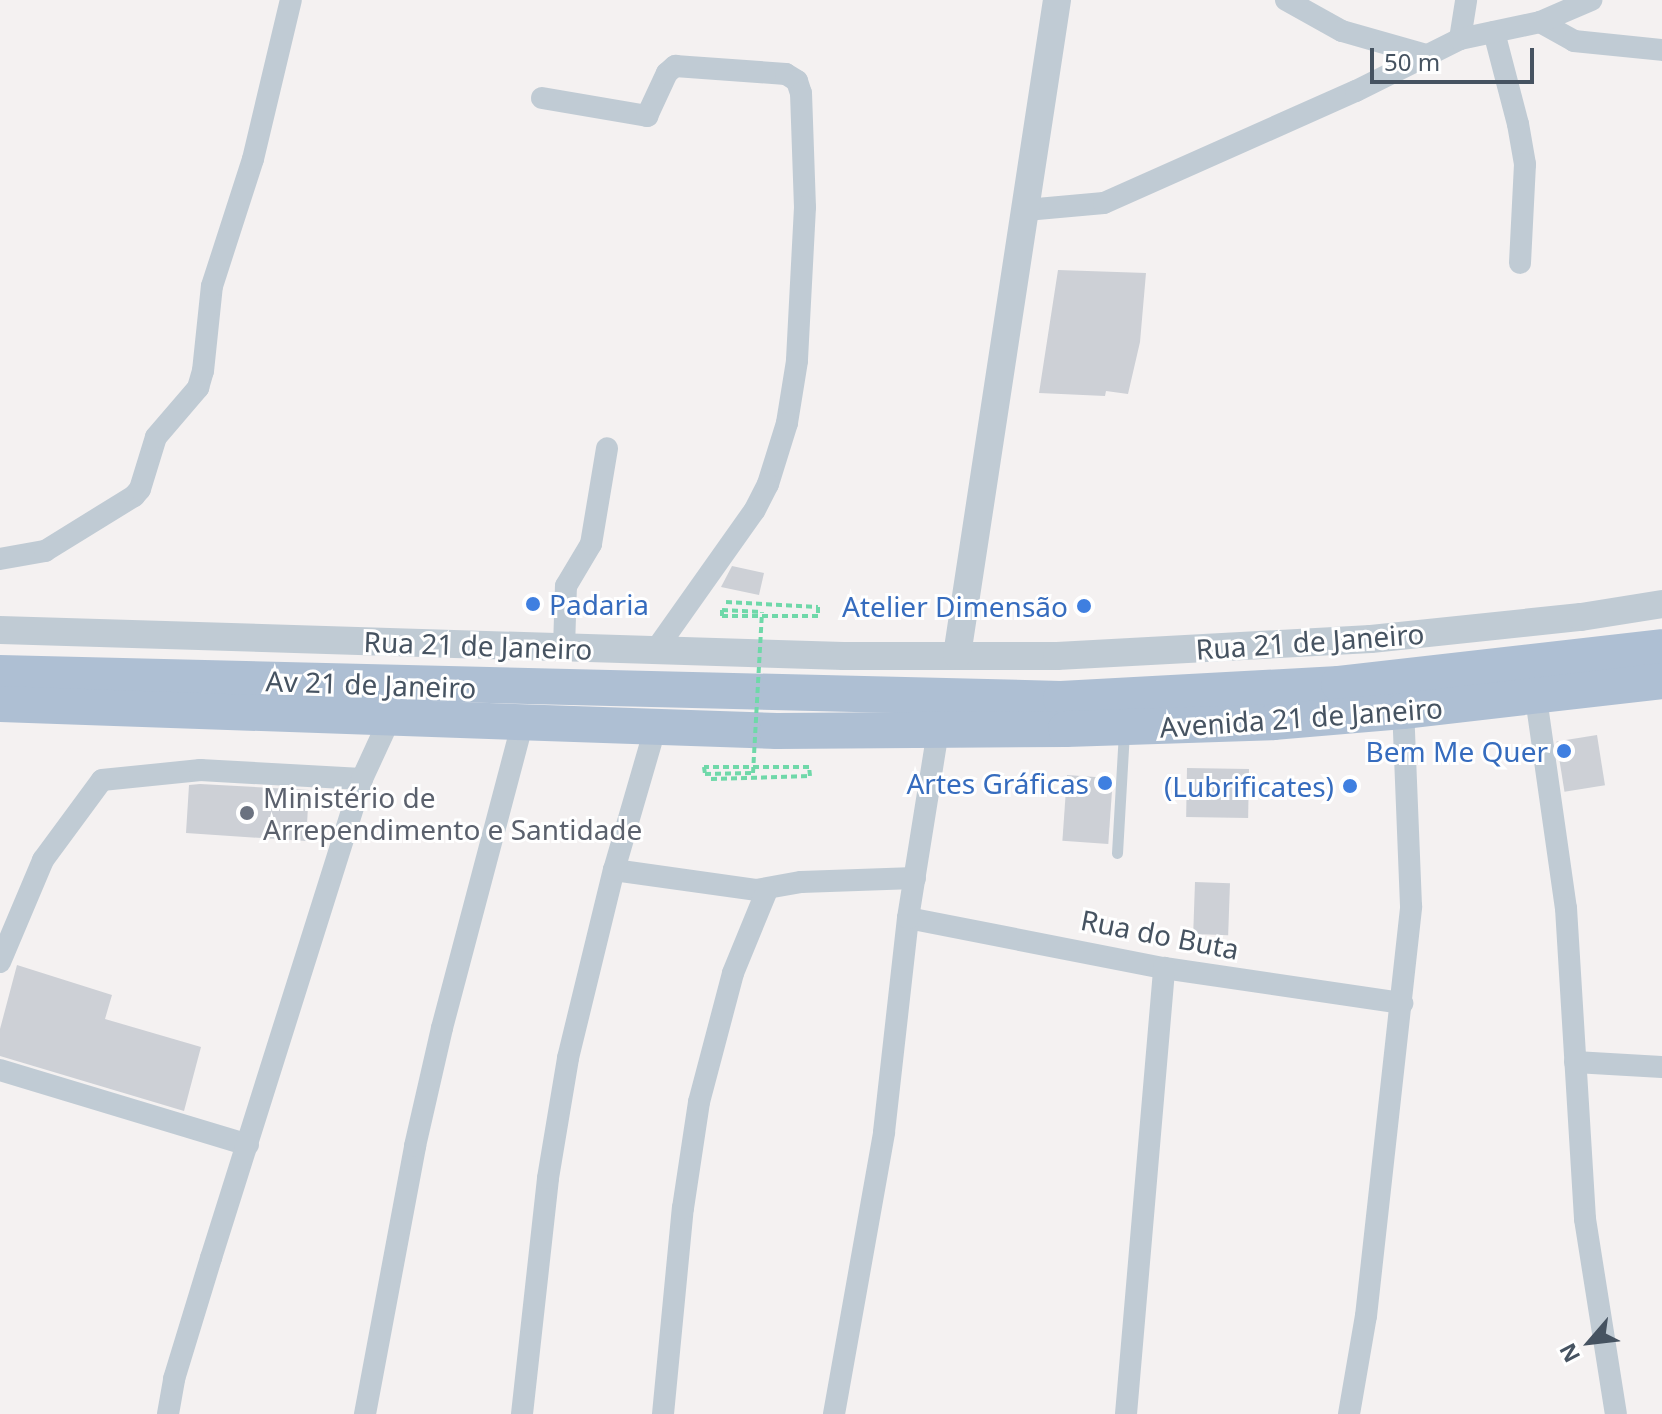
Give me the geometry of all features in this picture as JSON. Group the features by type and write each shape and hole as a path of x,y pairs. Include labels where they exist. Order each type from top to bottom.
{"main road":[{"name":"Avenida 21 de Janeiro","path":"741,693 987,700 1339,684 1662,647"},
{"name":"Av 21 de Janeiro","path":"0,673 741,693"},
{"name":"Avenida 21 de Janeiro","path":"938,731 1273,722 1536,698 1662,681"},
{"path":"0,704 777,731 938,731"}],"street":[{"path":"0,559 45,551 134,496 140,489 156,437 198,388 203,371 212,286 253,159 291,0"},
{"path":"957,655 1057,0"},
{"path":"1286,0 1342,31 1426,55"},
{"path":"1460,39 1466,0"},
{"path":"1026,210 1092,206 1117,198 1356,91 1460,39 1540,22 1591,0"},
{"path":"1540,22 1574,41 1662,50"},
{"path":"1494,32 1525,164 1520,263"},
{"path":"542,98 647,116 667,73 675,66 786,74 797,81 801,93 805,207 797,361 787,423 768,484 754,511 655,651"},
{"path":"564,648 566,586 591,544 607,448"},
{"name":"Rua 21 de Janeiro","path":"0,630 655,651 957,655 1165,651 1371,639 1581,617 1662,604"},
{"path":"1536,698 1566,908 1587,1231 1616,1414"},
{"path":"1349,1414 1366,1316 1411,906 1403,711"},
{"path":"168,1414 179,1364 362,779 391,716"},
{"path":"365,1414 415,1146 446,1013 523,721"},
{"path":"522,1414 548,1178 568,1058 614,870 656,725"},
{"path":"834,1414 884,1132 908,918 938,731"},
{"path":"0,962 43,860 102,780 200,770 362,779"},
{"path":"614,870 767,890 801,882 915,878"},
{"path":"663,1414 683,1208 699,1102 733,973 767,890"},
{"name":"Rua do Buta","path":"908,918 1164,968 1402,1003"},
{"path":"1126,1414 1164,968"},
{"path":"1575,1062 1662,1067"},
{"path":"0,1070 248,1145"}],"lane":[{"path":"1117,853 1124,728"}],"path":[{"path":"711,779 810,776 809,767 704,767 705,774 753,773 762,612 722,610 722,616 818,616 818,607 726,602"}],"building":[{"path":"1058,270 1146,273 1140,342 1128,394 1106,391 1105,396 1039,393"},
{"path":"732,566 764,573 759,595 721,587"},
{"path":"1597,735 1605,785 1564,792 1557,741"},
{"path":"1187,768 1249,769 1248,818 1186,817"},
{"path":"1067,775 1113,778 1108,844 1062,841"},
{"path":"189,785 309,790 306,841 186,833"},
{"path":"1195,882 1230,883 1228,935 1193,934"},
{"path":"17,965 112,995 105,1019 201,1047 184,1111 0,1056 0,1029"}],"place":[{"name":"Padaria","path":"533,604"},
{"name":"Atelier Dimensão","path":"1084,606"},
{"name":"Bem Me Quer","path":"1564,751"},
{"name":"Artes Gráficas","path":"1105,783"},
{"name":"(Lubrificates)","path":"1350,786"},
{"name":"Ministério de Arrependimento e Santidade","path":"247,813"}]}
